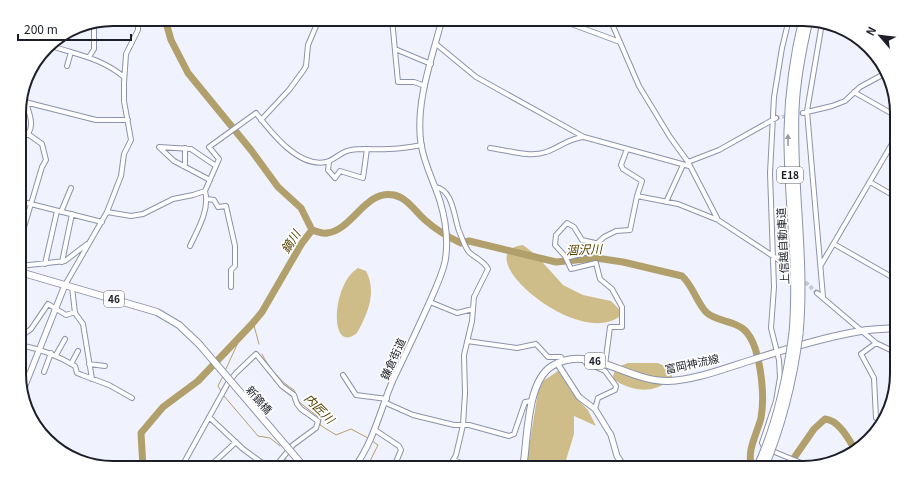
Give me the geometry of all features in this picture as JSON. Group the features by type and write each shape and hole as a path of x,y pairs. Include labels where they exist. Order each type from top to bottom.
{"highway":[{"name":"上信越自動車道","path":"760,461 771,433 781,401 796,333 796,261 788,151 792,72 802,26"},
{"name":"上信越自動車道","path":"767,461 787,400 802,272 795,150 795,110 800,65 808,26"}],"main road":[{"name":"46","path":"26,274 72,287"},
{"name":"新鏑橋","path":"72,287 157,312 179,325 199,344 299,461"},
{"name":"富岡神流線","path":"560,362 584,359 605,364 643,378 669,381 717,370 776,352 861,331 890,329"},
{"path":"524,461 532,401 537,382 552,366 560,362"}],"street":[{"path":"27,381 65,285 102,222 121,176 124,154 131,140 124,101 126,54 138,30 138,26"},
{"path":"261,120 285,95 306,66 308,45 316,26"},
{"path":"393,26 398,82 414,82 426,86"},
{"path":"440,26 426,86 420,122 422,145 436,187 441,188 448,194 460,231 469,252 485,263 488,269 474,297 472,321 467,340 464,366 465,393 463,425 454,460"},
{"path":"577,26 620,42"},
{"path":"613,26 639,86 687,164 712,212 718,220"},
{"path":"787,26 779,64 770,173 774,287 771,328 780,370 779,389 763,440 763,445 765,448 796,461"},
{"path":"821,28 805,112 823,297"},
{"path":"89,57 94,49 94,29"},
{"path":"436,44 476,77 584,137 627,150 687,164 720,150 774,119"},
{"path":"57,47 89,57 116,71 124,77"},
{"path":"395,49 431,64"},
{"path":"67,66 71,52"},
{"path":"805,112 832,106 845,101 854,92 881,76"},
{"path":"854,92 890,113"},
{"path":"27,102 96,120 128,120"},
{"path":"26,109 31,123 28,134 42,144 46,158 26,220"},
{"path":"190,246 203,219 203,211 207,199 205,191 218,158 209,147 256,113 281,144 292,152 316,162 329,162 344,152 422,145"},
{"path":"490,148 537,154 555,149 569,140 584,137"},
{"path":"210,180 174,161 159,147 191,149 216,166"},
{"path":"821,266 890,147"},
{"path":"183,166 185,164 185,148"},
{"path":"329,162 328,170 335,178 340,171 363,178 367,149"},
{"path":"566,258 588,252 596,243 616,231 630,230 637,196 642,181 623,169 621,165 627,150"},
{"path":"666,202 687,164"},
{"path":"870,182 890,194"},
{"name":"鎌倉街道","path":"360,461 375,430 392,382 430,302 443,270 446,256 445,220 436,187"},
{"path":"45,264 59,211 71,188"},
{"path":"107,212 131,216 143,214 172,199 205,191"},
{"path":"637,196 684,206 718,220 782,262"},
{"path":"207,199 214,200 218,207 226,206 236,246 235,266 232,270 231,287"},
{"path":"26,202 102,222"},
{"path":"62,262 72,214"},
{"path":"596,243 582,240 574,227 567,223 556,235 555,245 566,258 571,269 596,263 600,279 612,289 622,307 622,327 610,328 605,364"},
{"path":"26,266 65,261 90,242"},
{"path":"834,244 890,276"},
{"path":"72,287 75,312 83,324 92,379"},
{"path":"818,293 876,343 890,350"},
{"path":"430,302 457,313 473,310"},
{"path":"26,333 31,329 48,304 66,315 75,312"},
{"path":"56,355 65,339"},
{"path":"467,340 517,348 536,344 548,357 561,357 560,362 579,397 595,409 611,435 621,461"},
{"path":"876,343 861,354 874,378 877,418"},
{"path":"26,347 56,355 75,366 77,372 109,385 132,398"},
{"path":"71,364 78,350"},
{"path":"44,372 51,353"},
{"path":"185,461 236,372 256,354 282,386 294,395 297,404 301,409 318,421 316,428 293,445 280,461"},
{"path":"584,359 585,362 605,371 616,386 616,390 598,398 595,409"},
{"path":"90,364 105,366"},
{"path":"343,375 356,395 386,401 413,415 509,436 514,434 525,402 532,401"},
{"path":"209,417 259,461"},
{"path":"375,430 399,446 401,450 396,461"},
{"path":"216,461 236,442"}],"shaded area":[{"path":"523,245 536,255 563,285 583,295 611,301 620,310 619,317 600,323 577,320 554,310 533,295 516,279 507,264 509,251"},
{"path":"358,268 366,271 369,279 371,287 370,302 365,318 357,333 348,337 341,335 338,326 337,315 339,301 349,276"},
{"path":"628,363 658,363 671,369 672,377 659,387 651,389 644,390 628,387 613,379 613,376 617,368"},
{"path":"558,371 576,398 588,410 596,426 574,416 574,434 566,461 526,461 538,392 543,381"}],"waterway":[{"name":"鏑川","path":"167,26 171,40 188,73 251,150 278,187 301,208 312,230"},
{"name":"涸沢川","path":"312,230 321,233 336,230 344,225 375,198 384,195 394,195 407,202 433,227 461,243 469,241 556,262 596,258 623,262 682,276 689,284 706,312 714,317 738,325 748,335 754,344 762,383 762,408 761,418 751,449 750,461"},
{"name":"鏑川","path":"143,461 141,433 163,407 198,381 252,324 262,312 302,243 312,230"},
{"name":"内匠川","path":"253,322 259,344"},
{"path":"225,371 241,336"},
{"name":"内匠川","path":"262,354 276,374 294,390 299,402 321,419 320,425 336,435 351,429 368,438"},
{"path":"221,391 218,386 223,376"},
{"path":"224,396 258,436 270,438 280,446"},
{"name":"涸沢川","path":"792,461 814,429 825,419 835,423 847,436 852,445"},
{"name":"内匠川","path":"370,461 378,445 372,441"}],"tunnel":[{"path":"776,118 803,113"},
{"path":"782,262 794,273"},
{"path":"801,278 817,293"}]}
